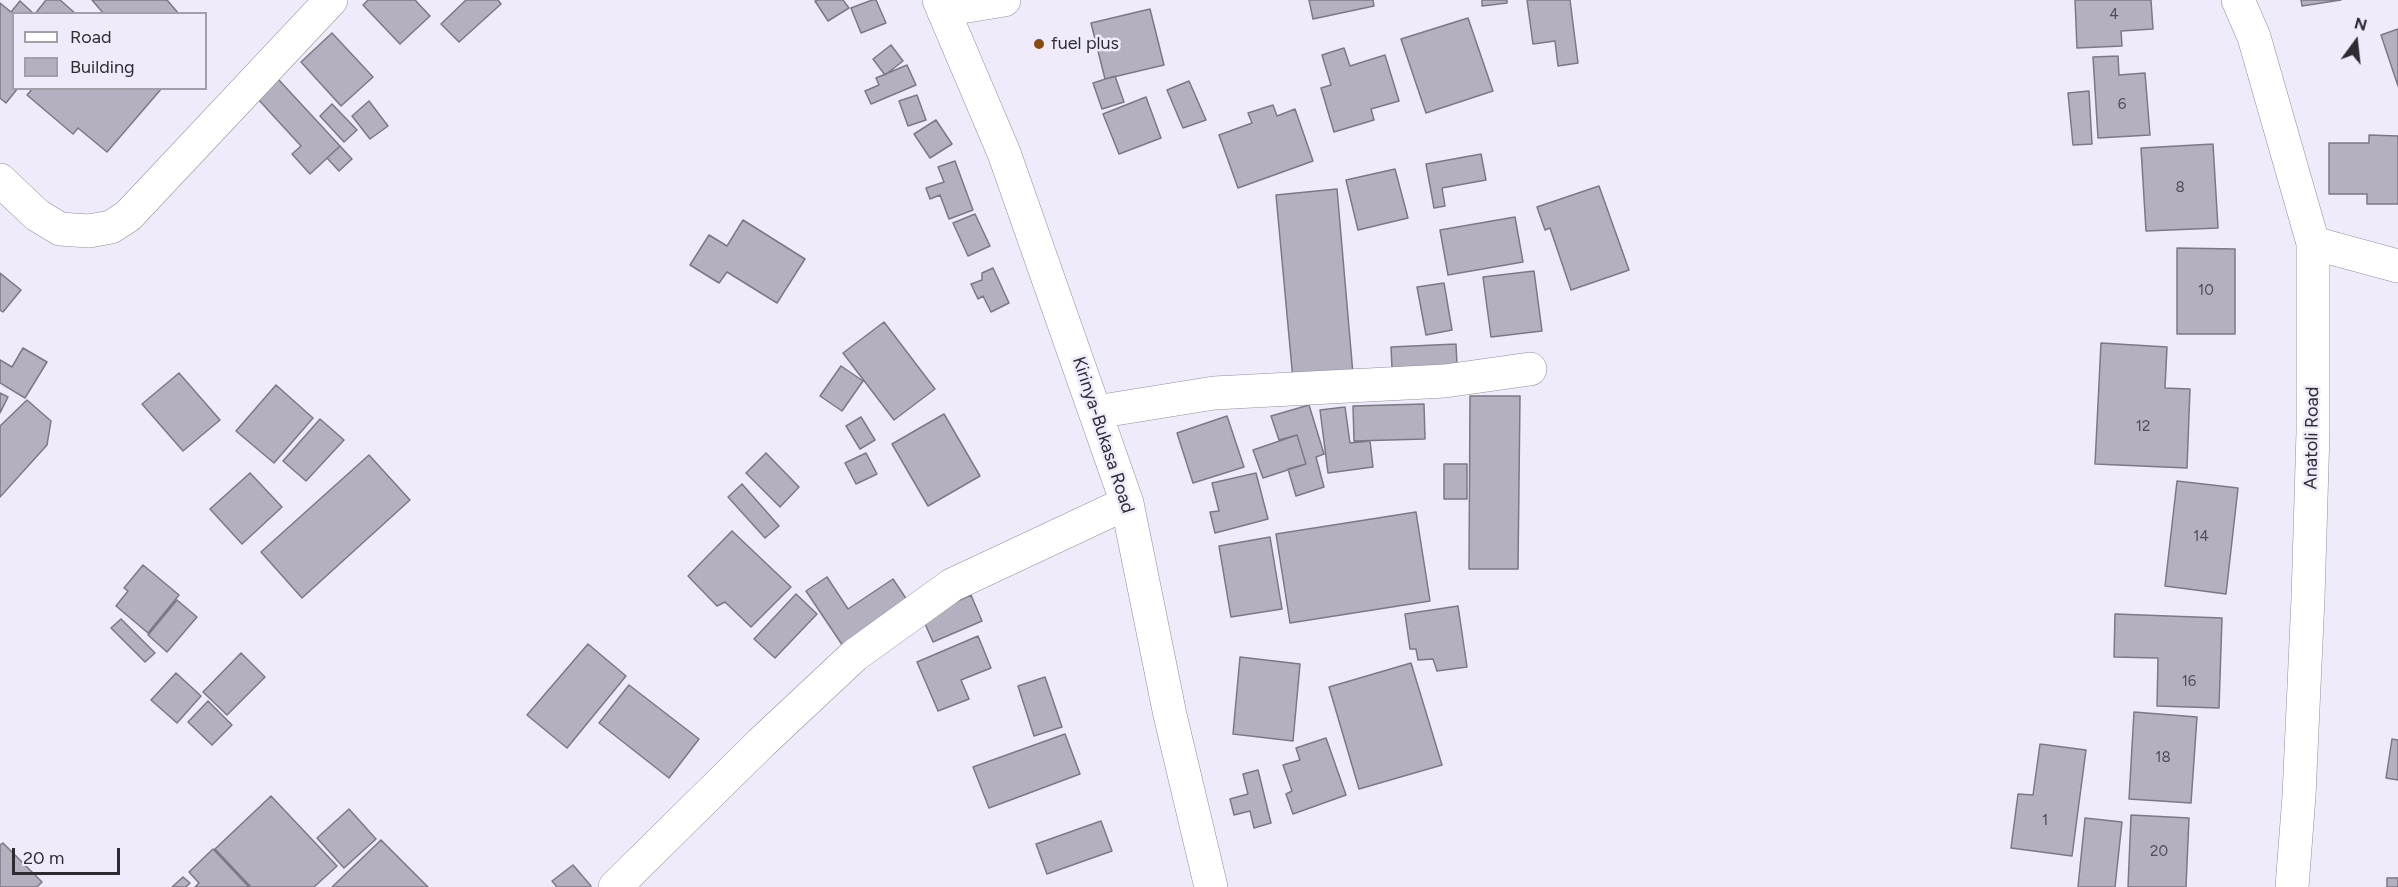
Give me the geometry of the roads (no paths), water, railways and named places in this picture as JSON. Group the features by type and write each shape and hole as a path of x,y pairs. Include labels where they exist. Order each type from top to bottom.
{"street":[{"path":"0,180 37,215 60,229 89,231 111,227 128,216 331,0"},
{"path":"941,5 1004,0"},
{"name":"Anatoli Road","path":"2238,0 2254,37 2313,243 2308,598 2299,796 2292,887"},
{"name":"Kirinya-Bukasa Road","path":"941,5 1005,153 1127,503 1170,715 1211,887"},
{"path":"2313,243 2398,266"},
{"path":"1096,412 1214,393 1445,381 1530,369"},
{"path":"615,887 761,743 855,655 952,585 1127,503"}],"place":[{"name":"fuel plus","path":"1039,44"}]}
